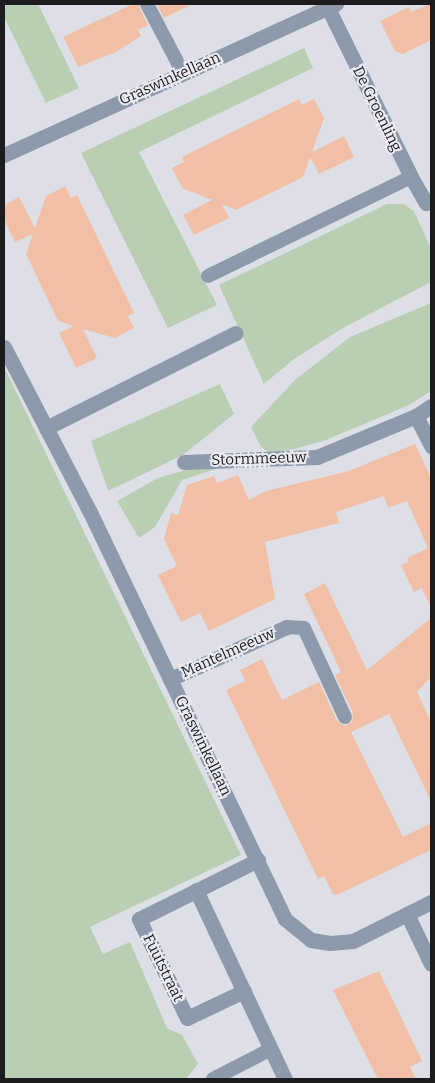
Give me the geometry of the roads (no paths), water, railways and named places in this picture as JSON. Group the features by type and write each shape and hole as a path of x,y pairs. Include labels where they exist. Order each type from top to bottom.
{"street":[{"name":"Graswinkellaan","path":"4,155 332,6"},
{"name":"De Groenling","path":"332,6 410,177 426,204 431,201"},
{"path":"46,428 236,333"},
{"name":"Graswinkellaan","path":"4,347 170,679 285,920 311,940 330,943 353,941 431,902"},
{"name":"Stormmeeuw","path":"184,462 317,457 416,416 431,406"},
{"path":"416,416 431,446"},
{"name":"Mantelmeeuw","path":"170,679 286,627"},
{"name":"Fuutstraat","path":"244,991 187,1018 139,919 258,860"},
{"path":"196,890 285,1079"},
{"path":"407,914 431,964"}],"lane":[{"path":"147,4 183,73"},
{"path":"208,276 410,177"},
{"path":"286,627 304,628 345,717"},
{"path":"213,1079 271,1050"}]}
